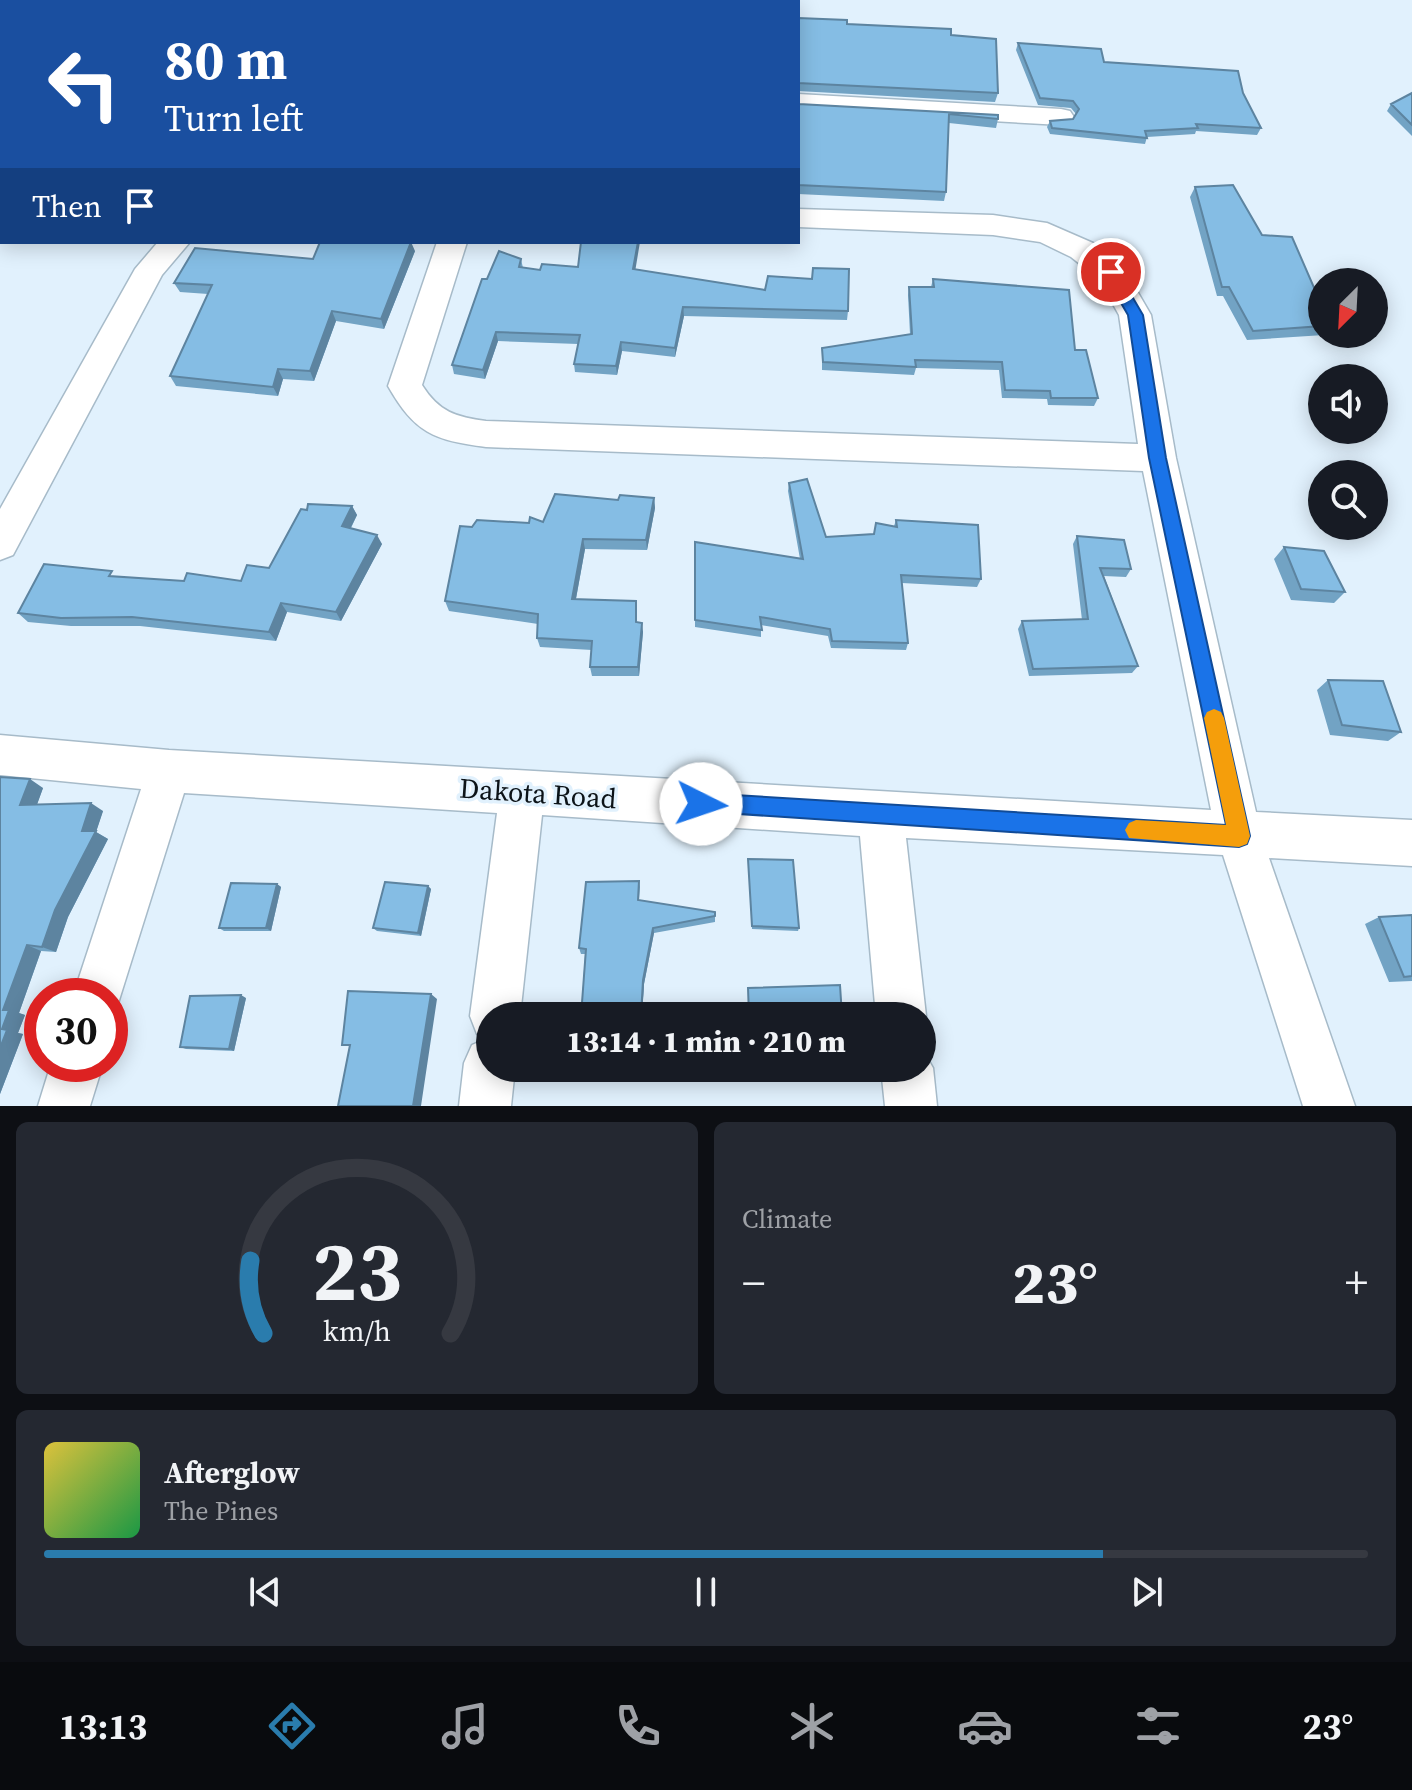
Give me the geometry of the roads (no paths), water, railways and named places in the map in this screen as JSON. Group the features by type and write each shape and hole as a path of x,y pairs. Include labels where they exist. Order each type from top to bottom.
{"street":[{"path":"800,102 1061,117"},
{"path":"800,218 993,225 1047,233 1082,250 1111,272 1135,315 1158,458 1239,836 1329,1106"},
{"path":"0,544 150,269 173,244"},
{"path":"451,244 405,386 422,415 448,429 486,434 1158,458"},
{"name":"Dakota Road","path":"0,755 169,771 1239,836 1412,843"},
{"path":"104,978 169,771"},
{"path":"497,1002 522,792"},
{"path":"881,815 900,1002"},
{"path":"64,1106 71,1082"},
{"path":"485,1106 488,1082"},
{"path":"908,1082 911,1106"}]}
